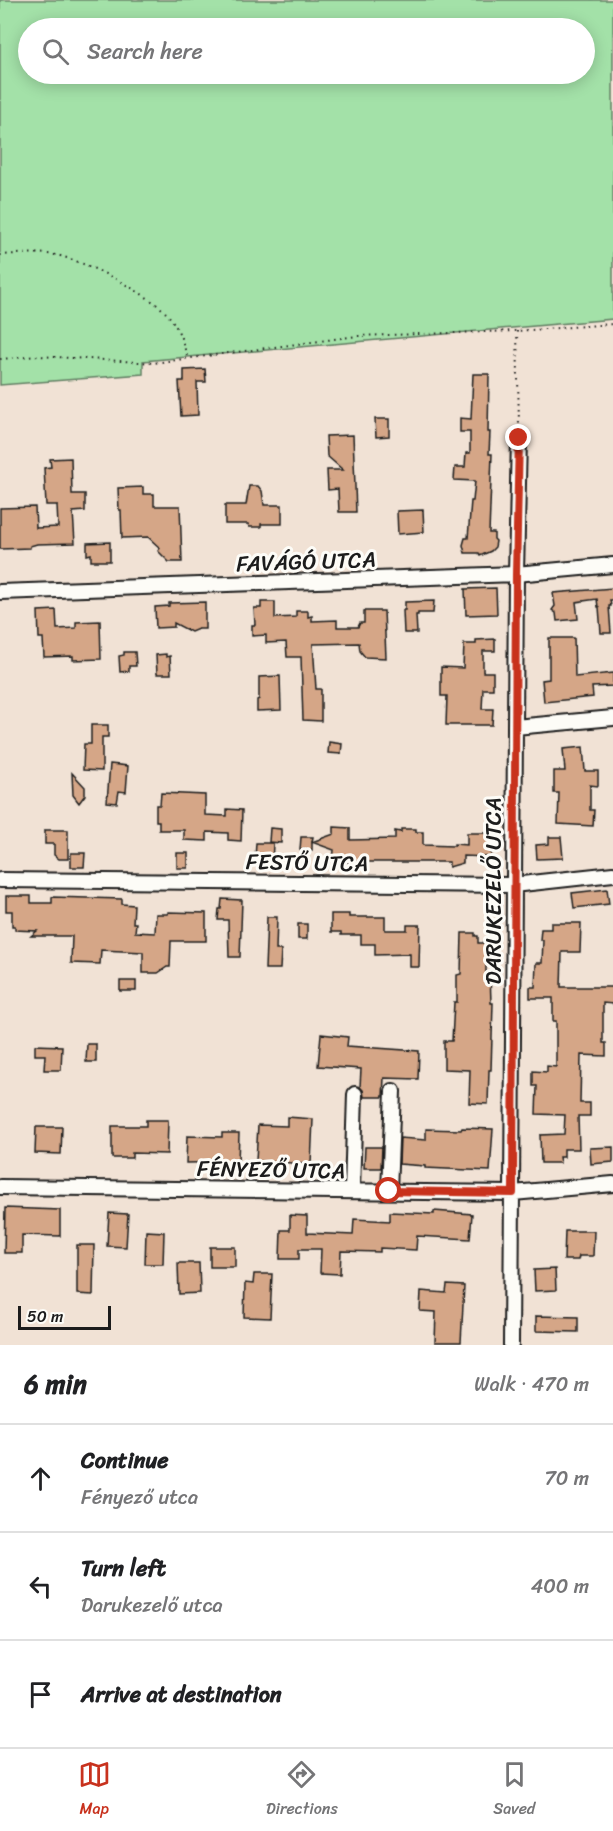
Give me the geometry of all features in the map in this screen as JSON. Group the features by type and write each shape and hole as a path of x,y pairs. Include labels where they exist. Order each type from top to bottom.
{"street":[{"name":"DARUKEZELŐ UTCA","path":"511,1345 513,885 519,438"},
{"name":"FAVÁGÓ UTCA","path":"0,592 516,574 613,565"},
{"path":"515,727 613,718"},
{"name":"FESTŐ UTCA","path":"0,880 513,885 613,874"},
{"path":"389,1191 393,1091"},
{"path":"352,1191 355,1094"},
{"name":"FÉNYEZŐ UTCA","path":"0,1187 513,1193 613,1184"}],"path":[{"path":"0,255 30,253 74,260 147,296 167,313 178,330 188,359"},
{"path":"0,359 39,356 154,363 357,336 517,331 613,324"},
{"path":"517,331 519,438"}],"green space":[{"path":"0,0 613,0 613,319 143,361 143,374 0,385"}],"building":[{"path":"205,369 206,382 197,382 198,415 181,416 179,381 184,381 184,370"},
{"path":"473,374 489,374 488,432 490,432 489,454 492,454 489,533 494,533 496,541 491,551 480,556 479,553 465,553 463,545 465,538 468,538 475,481 454,480 455,467 465,467 466,453 470,453 470,432 460,432 460,418 471,419"},
{"path":"375,419 389,419 389,436 376,437"},
{"path":"353,435 356,512 339,512 338,489 328,490 327,470 343,470 327,456 326,436"},
{"path":"71,458 72,494 85,494 85,511 73,512 75,543 37,544 30,548 0,549 0,508 35,507 36,528 58,527 57,505 46,505 44,468 51,467 50,459"},
{"path":"249,486 258,486 262,491 264,505 282,505 282,524 261,524 261,527 249,527 248,524 225,524 225,505 246,505"},
{"path":"143,487 143,494 154,494 154,506 180,506 182,562 169,562 158,551 160,548 148,537 122,538 118,488"},
{"path":"423,510 424,532 398,534 397,511"},
{"path":"110,542 110,561 91,561 91,554 87,555 87,543"},
{"path":"496,588 497,614 466,615 465,589"},
{"path":"613,588 613,600 610,600 611,606 609,606 611,633 601,633 597,599 576,602 578,619 557,621 556,613 552,610 555,606 553,593"},
{"path":"434,601 433,613 416,615 417,633 404,633 405,602"},
{"path":"205,602 205,629 191,632 174,623 174,627 156,628 155,607 169,606 169,603"},
{"path":"261,602 275,602 275,618 296,617 296,611 308,611 308,617 312,616 312,621 337,620 337,627 358,627 360,623 364,623 364,611 384,611 386,658 365,657 360,651 359,643 313,644 316,689 321,689 321,721 303,720 301,657 287,657 286,642 266,643 266,635 252,636 252,625 255,625 254,608 261,608"},
{"path":"56,610 57,629 76,628 76,622 100,621 101,659 73,660 73,656 44,657 43,638 39,638 38,611"},
{"path":"549,638 574,638 575,677 613,673 613,686 592,687 593,697 544,702 542,680 549,679"},
{"path":"495,639 495,651 483,651 483,672 493,672 493,689 483,689 482,709 493,709 492,725 446,725 447,696 441,696 441,667 463,668 464,644 476,644 476,640"},
{"path":"124,652 135,652 136,666 129,666 129,671 120,672 119,656 124,655"},
{"path":"166,654 166,657 170,656 171,674 157,674 156,655"},
{"path":"280,676 281,710 257,711 259,677"},
{"path":"91,725 108,725 108,737 102,737 102,771 83,770 84,744 91,744"},
{"path":"329,742 342,744 341,754 328,753"},
{"path":"583,747 585,771 598,771 598,786 590,785 590,810 594,810 593,826 558,824 559,793 554,793 554,771 565,771 563,749"},
{"path":"110,764 128,766 126,792 119,791 117,803 107,802"},
{"path":"72,773 85,787 85,795 79,803 73,795"},
{"path":"161,793 205,795 205,815 227,816 227,809 242,810 241,841 228,840 228,833 207,832 207,841 184,840 184,830 159,830 159,821 156,821 156,805 160,805"},
{"path":"334,827 350,828 350,840 395,839 395,831 416,829 416,832 423,832 423,845 467,845 467,833 492,833 491,857 463,856 463,863 449,867 449,862 333,862 334,850 312,842 334,834"},
{"path":"270,828 281,829 281,843 269,842"},
{"path":"45,830 68,830 68,859 59,859 54,855 54,844 45,844"},
{"path":"301,837 313,837 312,850 300,850"},
{"path":"549,837 561,837 563,858 537,859 536,845 549,844"},
{"path":"256,843 273,843 272,865 262,865 263,859 255,859"},
{"path":"71,853 85,853 84,867 71,867"},
{"path":"177,853 188,853 188,868 177,868"},
{"path":"607,889 609,904 574,908 572,893"},
{"path":"6,896 31,896 31,903 52,903 52,897 122,899 122,904 134,905 135,932 155,933 156,914 206,913 206,941 171,941 170,967 158,973 143,973 143,952 101,950 100,964 71,963 72,936 31,936 37,931 15,930 15,926 12,926 12,911 6,911"},
{"path":"222,899 242,900 240,957 229,957 228,920 218,920"},
{"path":"331,914 349,914 349,917 385,917 385,930 407,930 407,925 420,925 419,967 410,967 410,954 375,955 375,944 361,944 361,935 341,935 341,932 331,932"},
{"path":"267,917 277,917 276,950 281,950 280,969 265,969"},
{"path":"551,923 581,923 580,952 562,952 561,987 613,987 613,1004 603,1003 603,1043 606,1043 606,1056 581,1055 580,1103 590,1103 590,1116 578,1116 579,1149 564,1149 564,1157 559,1157 560,1163 541,1163 540,1135 564,1134 565,1115 536,1114 537,1086 533,1086 533,1071 547,1072 547,1066 556,1067 556,1021 553,1021 553,998 530,998 530,987 535,987 536,963 542,963 541,929 551,929"},
{"path":"298,924 307,924 307,939 298,939"},
{"path":"462,933 475,933 475,936 478,936 478,943 486,943 486,974 490,974 491,1003 493,1003 488,1104 469,1103 470,1070 444,1069 444,1041 452,1041 454,1002 457,1002 457,975 461,974"},
{"path":"120,981 136,981 136,991 120,991"},
{"path":"321,1034 348,1037 347,1046 419,1051 418,1079 384,1078 383,1097 364,1097 360,1087 361,1069 318,1066"},
{"path":"87,1044 96,1044 96,1062 86,1062"},
{"path":"35,1045 62,1046 61,1070 44,1070 45,1055 35,1055"},
{"path":"287,1117 313,1119 311,1164 256,1161 258,1125 287,1126"},
{"path":"146,1120 168,1120 167,1154 132,1153 132,1158 112,1158 112,1126 146,1126"},
{"path":"36,1127 62,1127 61,1154 35,1153"},
{"path":"462,1128 493,1129 490,1171 425,1168 425,1166 399,1164 400,1138 426,1140 426,1129 461,1130"},
{"path":"222,1133 239,1133 238,1162 186,1163 187,1136 222,1137"},
{"path":"365,1147 382,1147 381,1168 364,1168"},
{"path":"613,1147 613,1162 591,1164 590,1148"},
{"path":"5,1208 60,1210 60,1236 22,1235 22,1253 4,1253"},
{"path":"434,1211 472,1214 470,1239 417,1236 416,1250 380,1248 380,1252 341,1251 340,1274 320,1273 321,1249 299,1249 299,1259 280,1259 281,1230 290,1230 290,1215 307,1216 307,1233 353,1235 354,1219 390,1221 390,1212 434,1214"},
{"path":"109,1213 128,1214 126,1247 107,1246"},
{"path":"146,1231 164,1232 163,1264 145,1264"},
{"path":"565,1231 594,1231 593,1256 579,1256 578,1260 564,1260"},
{"path":"77,1245 94,1245 93,1295 77,1294"},
{"path":"210,1247 235,1247 235,1267 210,1267"},
{"path":"178,1263 199,1263 200,1293 179,1294"},
{"path":"555,1269 556,1290 535,1291 534,1270"},
{"path":"254,1274 272,1274 270,1318 244,1317 245,1283 253,1284"},
{"path":"447,1285 464,1286 461,1342 435,1342 436,1312 420,1311 421,1291 446,1293"},
{"path":"536,1316 578,1317 578,1332 536,1331"}],"route":[{"path":"389,1191 513,1193 513,885 519,438"}]}
